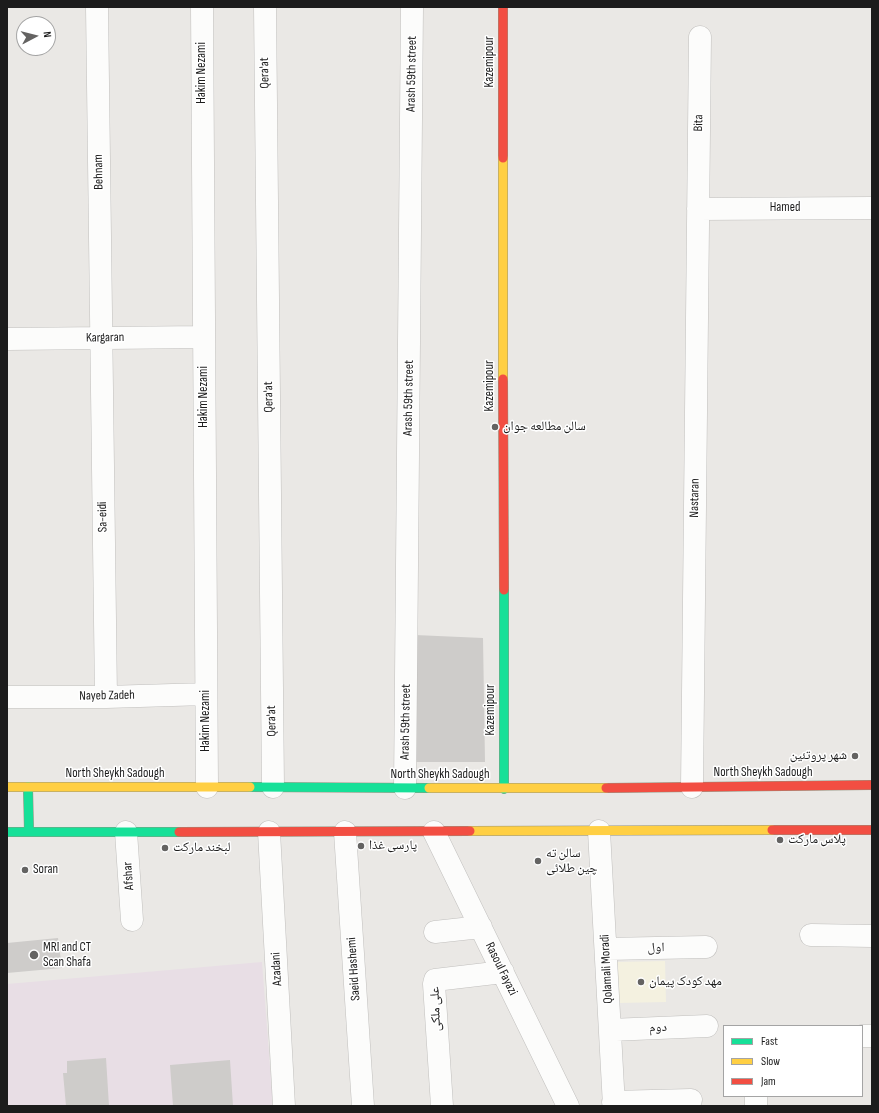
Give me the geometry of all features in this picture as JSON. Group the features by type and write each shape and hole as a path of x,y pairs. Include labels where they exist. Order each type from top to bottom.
{"main road":[{"name":"Kazemipour","path":"502,7 504,789"},
{"name":"North Sheykh Sadough","path":"7,787 504,789 872,786"},
{"path":"28,787 29,832"},
{"path":"7,832 872,830"}],"street":[{"name":"Behnam","path":"97,7 100,338"},
{"name":"Hakim Nezami","path":"202,7 207,787"},
{"name":"Qera'at","path":"264,7 273,787"},
{"name":"Arash 59th street","path":"405,788 412,7"},
{"name":"Bita","path":"698,209 700,37"},
{"name":"Hamed","path":"698,209 872,208"},
{"name":"Nastaran","path":"692,787 698,209"},
{"name":"Kargaran","path":"7,339 204,337"},
{"name":"Sa-eidi","path":"100,338 106,696"},
{"name":"Nayeb Zadeh","path":"7,697 206,694"},
{"name":"Qolamali Moradi","path":"600,831 614,1104"},
{"name":"Afshar","path":"126,832 132,920"},
{"name":"Azadani","path":"269,832 284,1106"},
{"name":"Saeid Hashemi","path":"344,832 363,1106"},
{"name":"Rasoul Fayazi","path":"434,832 568,1106"},
{"path":"435,932 481,927"},
{"path":"812,935 872,936"},
{"name":"اول","path":"606,949 706,947"},
{"name":"علی ملکی","path":"442,1106 434,984 435,980 503,972"},
{"name":"دوم","path":"610,1030 707,1026"},
{"path":"614,1104 691,1100"}],"shaded area":[{"name":"مهد کودک پیمان","path":"665,961 666,1002 618,1003 617,962"},
{"path":"262,962 273,1106 7,1106 7,984"}],"building":[{"path":"415,635 483,638 485,762 416,762"},
{"name":"MRI and CT Scan Shafa","path":"58,938 62,968 7,973 7,943"},
{"path":"106,1058 109,1106 66,1106 63,1073 67,1073 67,1061"},
{"path":"230,1060 233,1106 173,1106 170,1065"}],"traffic: fast":[{"path":"504,590 504,789"},
{"path":"28,787 29,832"},
{"path":"250,787 429,788"},
{"path":"7,832 179,832"}],"traffic: slow":[{"path":"503,158 503,379"},
{"path":"7,787 250,787"},
{"path":"429,788 606,788"},
{"path":"470,831 772,830"}],"traffic: jam":[{"path":"503,7 503,158"},
{"path":"503,379 504,590"},
{"path":"606,788 872,785"},
{"path":"772,830 872,830"},
{"path":"179,832 470,831"}],"place":[{"name":"سالن مطالعه جوان","path":"495,427"},
{"name":"شهر پروتئین","path":"855,756"},
{"name":"پلاس مارکت","path":"780,840"},
{"name":"پارسی غذا","path":"361,846"},
{"name":"لبخند مارکت","path":"165,848"},
{"name":"سالن ته چین طلائی","path":"538,861"},
{"name":"Soran","path":"25,870"},
{"name":"MRI and CT Scan Shafa","path":"34,955"},
{"name":"مهد کودک پیمان","path":"641,982"}]}
